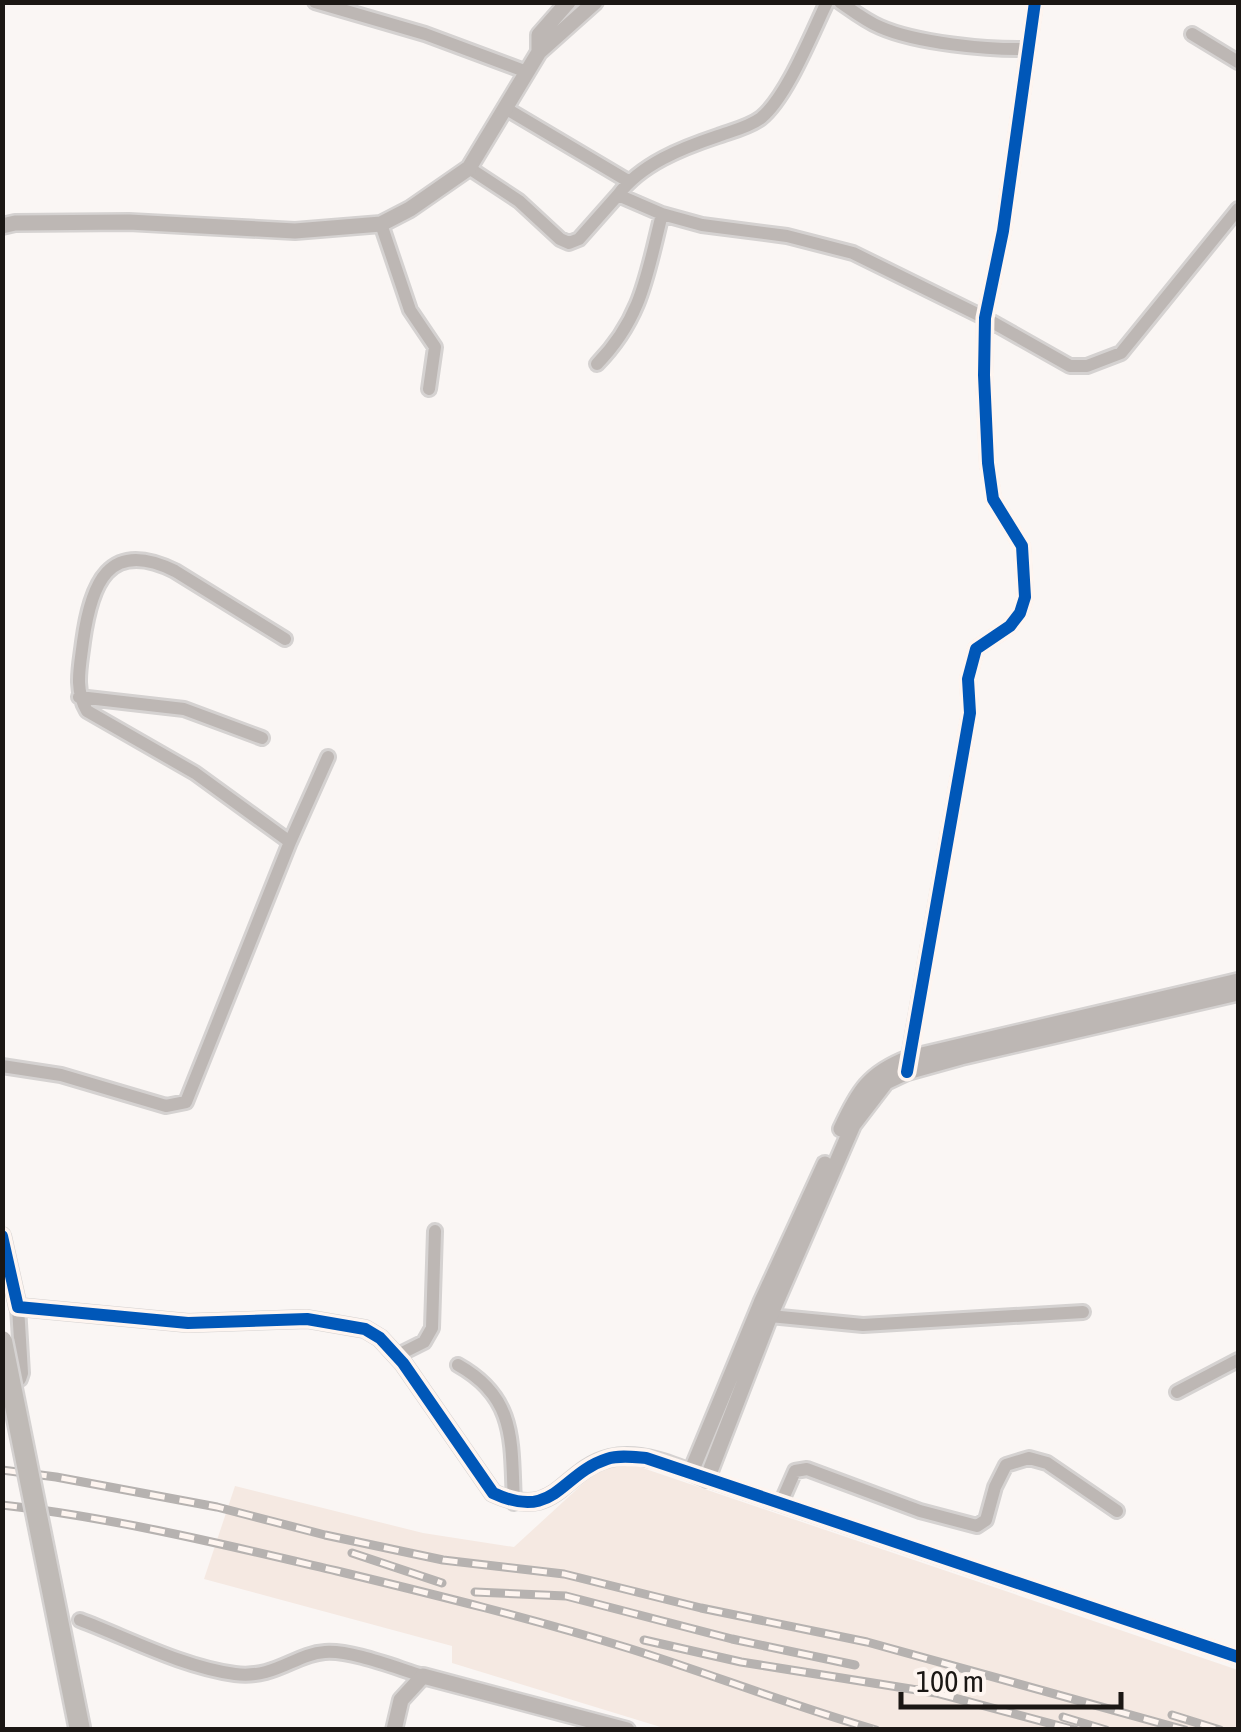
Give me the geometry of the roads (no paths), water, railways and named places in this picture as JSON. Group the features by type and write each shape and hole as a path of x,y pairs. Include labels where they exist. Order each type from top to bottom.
{"main road":[{"path":"2,1341 80,1730"}],"street":[{"path":"315,2 426,34 527,72"},
{"path":"539,52 540,35 568,2"},
{"path":"2,226 15,222 129,222 296,231 381,224 470,168 539,52 595,2"},
{"path":"470,168 520,201 560,239 569,243 579,239 628,182 681,148 742,128 763,116 804,51 828,2"},
{"path":"840,2 878,26 898,33 967,46 1028,49"},
{"path":"908,1065 970,713 968,678 973,657 982,644 1010,626 1026,596 1022,546 994,499 988,463 985,318 1002,231 1035,2"},
{"path":"1192,34 1238,62"},
{"path":"505,108 628,182"},
{"path":"618,195 662,214 702,225 787,236 853,252 1070,366 1087,366 1121,353 1238,209"},
{"path":"597,364 632,322 662,214"},
{"path":"381,224 410,310 435,347 429,388"},
{"path":"285,639 174,571 156,562 128,559 113,566 96,585 87,613 79,697 87,711 195,773 290,842"},
{"path":"79,697 184,709 262,738"},
{"path":"2,1066 60,1075 166,1106 186,1102 328,757"},
{"path":"707,1479 770,1316 853,1126 886,1082 908,1065 1238,982"},
{"path":"690,1472 762,1302 864,1084 887,1068 1238,993"},
{"path":"396,1356 424,1342 432,1328 435,1231"},
{"path":"2,1236 18,1307 22,1373 20,1379 2,1383"},
{"path":"18,1307 188,1323 306,1320 364,1329 380,1338 396,1356 493,1494 514,1503 544,1500 563,1490 591,1466 609,1458 646,1458 1238,1657"},
{"path":"770,1316 864,1325 1084,1312"},
{"path":"1177,1392 1238,1360"},
{"path":"458,1365 494,1392 506,1416 512,1438 514,1503"},
{"path":"781,1503 795,1471 807,1469 920,1511 977,1526 986,1520 994,1487 1006,1465 1028,1458 1047,1464 1117,1512"},
{"path":"80,1620 207,1668 239,1674 277,1671 322,1652 339,1652 627,1730"},
{"path":"394,1730 401,1700 423,1676"}],"railway":[{"path":"2,1470 217,1507 443,1560 564,1574 701,1608 867,1642 1185,1730"},
{"path":"2,1505 171,1533 485,1608 631,1649 876,1730"},
{"path":"352,1553 442,1583"},
{"path":"475,1592 566,1596 732,1639 855,1665"},
{"path":"644,1640 741,1662 936,1693 1075,1730"},
{"path":"1172,1715 1220,1730"},
{"path":"1063,1717 1106,1730"}]}
